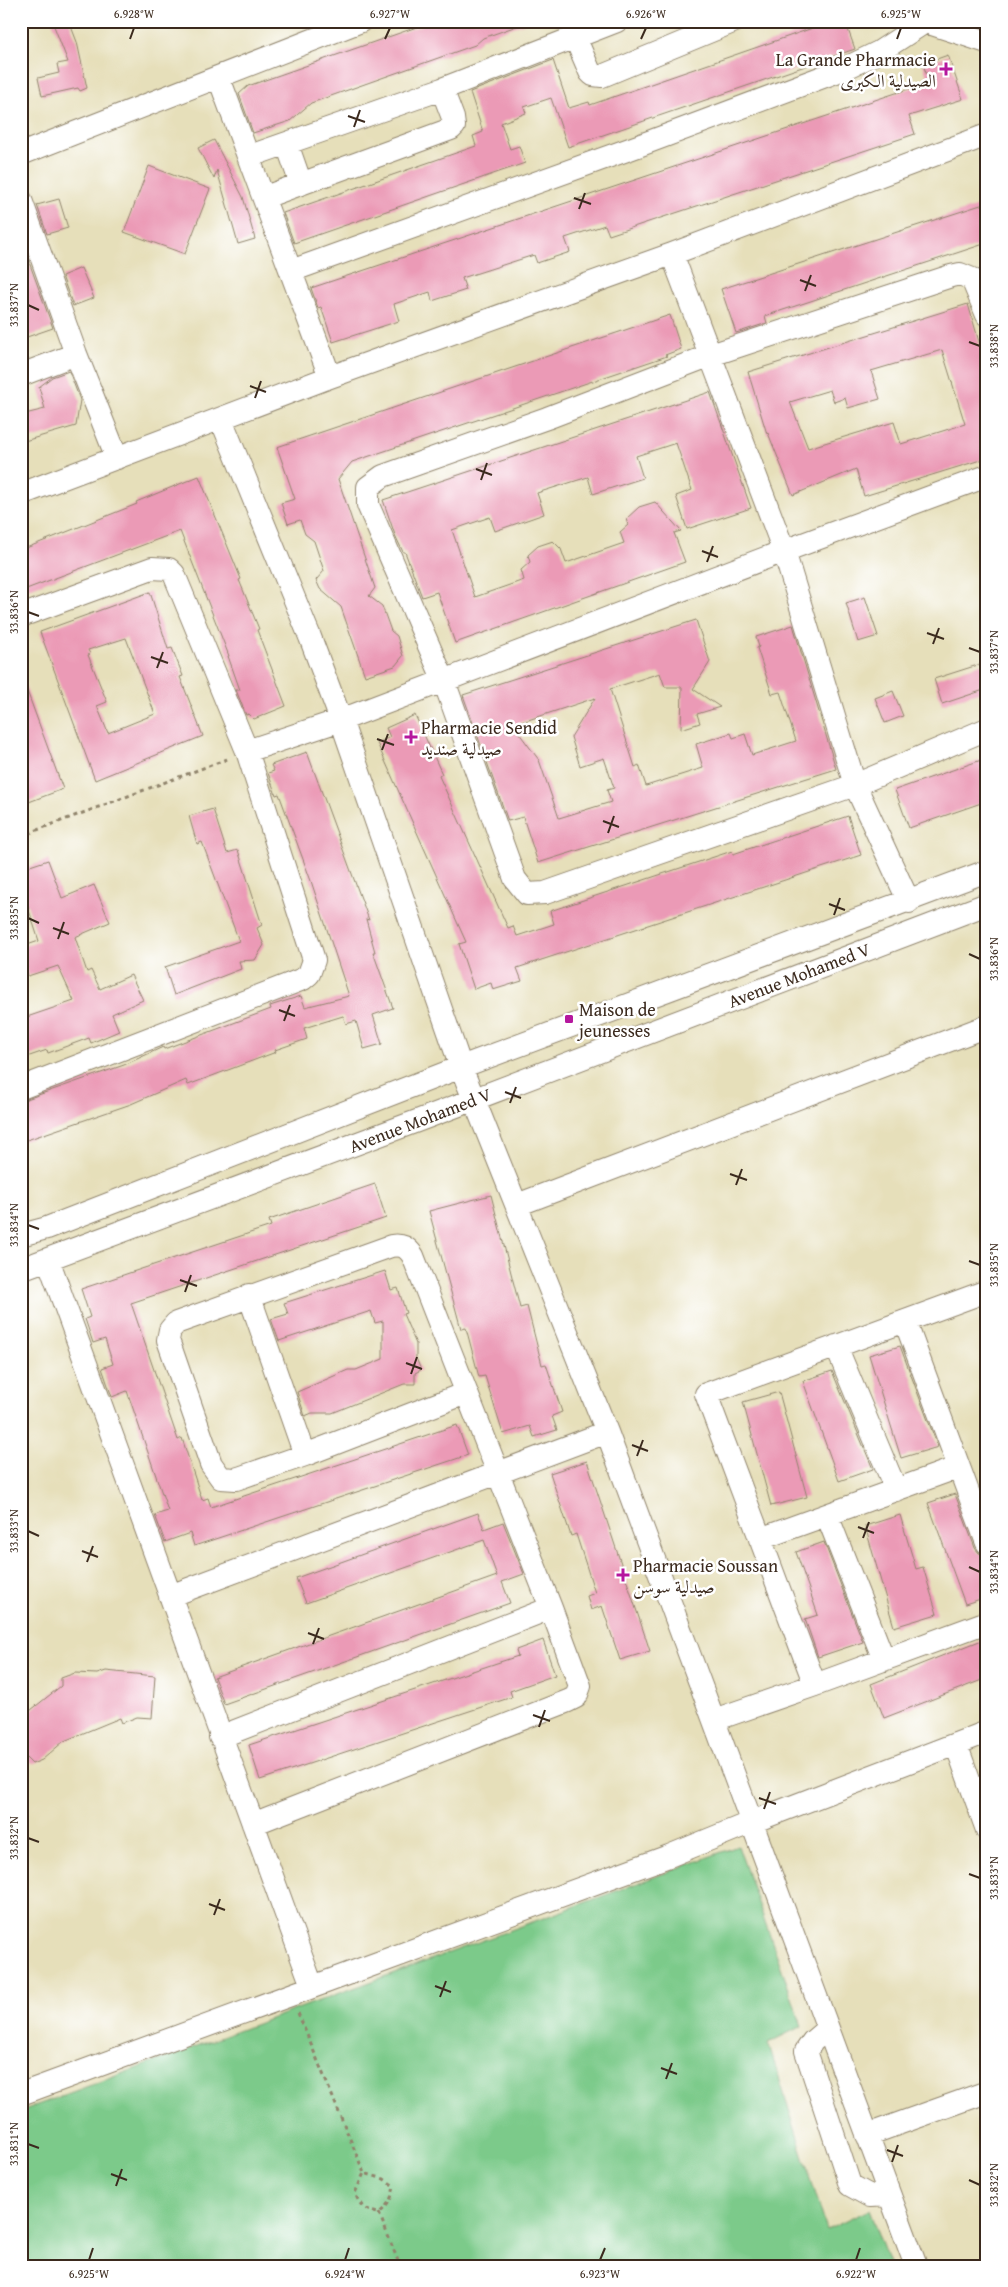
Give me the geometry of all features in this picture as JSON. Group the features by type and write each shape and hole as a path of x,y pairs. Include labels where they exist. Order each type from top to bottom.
{"street":[{"path":"21,154 220,78 362,21"},
{"path":"250,156 442,89 617,21"},
{"path":"575,37 590,72 593,75 602,76 735,21"},
{"path":"292,271 638,146 844,69 879,52 924,22 987,42"},
{"path":"220,78 330,377"},
{"path":"265,197 451,129 454,126 453,118 442,89"},
{"path":"21,494 330,377 672,254 987,135"},
{"path":"287,144 301,184"},
{"path":"21,200 76,354 117,458"},
{"path":"672,254 784,551 855,784 909,902"},
{"path":"987,315 972,279 960,274 710,355 547,418 383,476 368,487 368,505 444,681 515,879 527,894 545,893 855,784 987,729"},
{"path":"21,375 76,354"},
{"path":"221,418 341,720 461,1068 607,1432 916,2266"},
{"path":"246,751 341,720 784,551 987,476"},
{"path":"21,616 152,568 169,569 178,581 246,751 313,952 313,968 309,974 294,982 21,1088"},
{"name":"Avenue Mohamed V","path":"21,1235 65,1220 461,1068 909,902 987,871"},
{"name":"Avenue Mohamed V","path":"21,1269 474,1100 987,904"},
{"path":"517,1204 987,1026"},
{"path":"253,1824 576,1697 580,1686 552,1608 412,1256 404,1246 391,1246 250,1296 176,1323 170,1330 168,1340 211,1464 221,1478 236,1478 305,1455 466,1393"},
{"path":"48,1259 312,1986"},
{"path":"816,1685 706,1394 987,1291"},
{"path":"250,1296 305,1455"},
{"path":"905,1321 987,1544"},
{"path":"836,1346 896,1490"},
{"path":"170,1596 607,1432"},
{"path":"760,1539 959,1467"},
{"path":"828,1515 884,1660"},
{"path":"220,1737 552,1608"},
{"path":"714,1720 816,1685 987,1622"},
{"path":"21,2094 669,1856 752,1822 987,1732"},
{"path":"956,1744 987,1830"},
{"path":"827,2029 812,2041 806,2051 850,2185 870,2196 889,2195"},
{"path":"867,2135 987,2092"}],"path":[{"path":"21,836 246,751"},
{"path":"290,1994 364,2173 355,2193 359,2204 369,2212 379,2213 386,2208 393,2196 394,2186 384,2179 364,2173"},
{"path":"379,2213 400,2266"}],"green space":[{"path":"738,1846 802,2026 768,2043 827,2230 869,2210 890,2266 21,2266 21,2111"}],"building":[{"path":"52,21 69,21 77,42 87,88 80,91 78,88 42,96 38,78 59,73 57,64 68,62"},
{"path":"434,21 525,21 525,23 483,38 475,45 311,103 290,121 253,133 239,94 248,86"},
{"path":"833,21 845,21 855,49 568,147 551,98 524,107 526,113 501,123 510,149 519,146 525,163 294,243 283,213 476,146 473,136 483,132 470,92 553,60 569,108 589,102 590,105"},
{"path":"948,55 963,99 909,116 915,134 609,235 605,225 565,238 570,252 537,263 534,255 462,278 466,290 432,301 430,292 394,304 399,321 333,342 321,307 318,308 311,288 929,82 923,64"},
{"path":"214,140 243,197 255,239 238,244 217,170 214,179 198,148"},
{"path":"149,166 210,189 185,254 124,232"},
{"path":"59,199 68,228 47,234 37,205"},
{"path":"987,203 987,243 765,316 767,323 736,333 721,289"},
{"path":"21,240 53,328 21,339"},
{"path":"81,268 94,298 73,306 62,276"},
{"path":"968,304 987,369 987,458 864,496 856,469 793,495 767,434 748,372","holes":["942,350 965,424 901,444 894,422 808,448 790,402 830,390 834,402 845,398 848,408 880,399 871,371"]},
{"path":"670,315 681,349 665,355 667,356 352,462 338,479 375,588 369,596 382,606 391,631 397,636 403,656 395,666 365,676 341,607 320,589 316,580 324,571 314,541 305,534 300,520 288,524 281,503 295,499 277,447"},
{"path":"69,371 80,400 76,426 21,442 21,415 45,409 39,387 52,377"},
{"path":"710,392 751,508 687,529 676,496 692,490 676,443 636,456 643,478 593,494 588,477 537,493 544,514 495,531 490,517 452,530 475,597 524,580 521,570 530,562 528,555 538,546 553,541 561,549 566,563 624,543 620,532 628,525 626,519 639,507 655,502 681,531 674,533 685,562 455,643 437,592 422,597 405,552 403,552 395,535 383,500"},
{"path":"199,476 241,579 239,580 259,629 257,630 286,706 254,719 249,714 246,715 236,690 240,690 229,656 180,531 21,591 21,550 137,504 136,502"},
{"path":"150,592 168,649 172,648 183,676 180,677 203,736 95,780 40,632","holes":["126,638 155,714 108,733 97,706 107,702 88,655 90,654 88,650"]},
{"path":"865,597 878,636 858,642 846,603"},
{"path":"696,620 710,662 693,689 720,707 697,714 700,723 681,729 682,687 665,687 660,673 610,689 635,767 639,765 646,786 703,768 696,744 731,733 733,738 745,734 752,755 796,741 780,692 772,694 757,648 759,647 756,637 793,625 836,769 538,863 523,817 508,821 463,695","holes":["595,698 571,737 580,766 604,758 614,788 607,790 611,802 559,818 539,760 513,725"]},
{"path":"987,662 987,689 942,704 934,679"},
{"path":"23,680 63,789 21,805 21,681"},
{"path":"893,691 903,716 885,723 875,698"},
{"path":"415,715 442,774 439,776 508,928 513,926 517,936 554,924 550,911 732,851 733,854 848,816 861,855 517,968 522,981 493,990 491,983 474,989 459,944 466,942 377,743 390,737 386,728"},
{"path":"307,752 369,920 366,919 375,952 373,952 393,1008 373,1015 382,1044 364,1049 356,1021 346,1024 343,1016 304,1028 307,1039 275,1050 276,1052 188,1085 186,1080 131,1104 21,1142 21,1101 124,1065 163,1047 164,1049 271,1009 270,1006 301,996 305,1007 349,996 311,881 279,794 276,795 268,773 274,771 271,765"},
{"path":"987,758 987,801 909,828 895,790"},
{"path":"213,809 227,853 238,850 262,925 257,928 264,945 255,960 239,961 241,969 174,995 165,967 239,941 202,842 197,844 189,816"},
{"path":"48,860 62,898 94,885 110,922 75,937 87,972 91,970 100,989 131,975 143,1000 112,1014 119,1031 91,1043 89,1038 48,1053 47,1050 21,1059 21,1019 74,1001 58,966 28,976 21,956 21,947 39,941 27,904 21,906 21,869"},
{"path":"375,1184 386,1218 131,1303 178,1440 182,1438 202,1500 208,1498 211,1507 457,1425 468,1455 194,1546 190,1533 165,1542 155,1515 168,1511 127,1391 112,1397 102,1368 113,1364 105,1339 93,1343 85,1319 90,1317 81,1289 271,1226 269,1220"},
{"path":"491,1195 520,1308 527,1306 542,1365 546,1364 562,1412 552,1416 557,1430 534,1437 530,1426 503,1434 485,1376 479,1377 466,1328 461,1329 429,1211"},
{"path":"385,1271 391,1290 398,1288 406,1313 403,1314 416,1344 416,1358 421,1370 415,1373 415,1384 404,1384 332,1413 312,1413 305,1416 297,1392 348,1370 356,1370 383,1359 383,1321 375,1323 371,1311 279,1341 271,1319 288,1314 284,1303"},
{"path":"900,1346 938,1447 901,1458 869,1355"},
{"path":"832,1371 873,1469 839,1481 803,1381"},
{"path":"779,1392 807,1497 771,1506 743,1402"},
{"path":"587,1461 650,1651 620,1660 602,1606 591,1610 587,1596 595,1593 576,1534 571,1536 550,1473"},
{"path":"955,1494 975,1548 979,1553 987,1556 987,1597 965,1604 928,1503"},
{"path":"478,1513 484,1529 503,1522 524,1574 502,1582 510,1603 224,1704 214,1677 497,1576 484,1540 306,1603 296,1578"},
{"path":"900,1515 916,1569 923,1567 937,1614 894,1627 865,1526"},
{"path":"824,1542 863,1642 818,1657 805,1619 818,1615 796,1552"},
{"path":"987,1638 987,1678 884,1718 871,1684"},
{"path":"543,1640 555,1675 510,1691 512,1697 260,1780 249,1745 518,1656 516,1650"},
{"path":"106,1671 155,1676 152,1718 137,1717 122,1723 120,1718 64,1741 42,1760 32,1764 21,1753 21,1718 61,1686 61,1678 75,1673 97,1674"}],"place":[{"name":"La Grande Pharmacie الصيدلية الكبرى","path":"946,69"},
{"name":"Pharmacie Sendid صيدلية صنديد","path":"411,737"},
{"name":"Maison de jeunesses","path":"569,1019"},
{"name":"Pharmacie Soussan صيدلية سوسن","path":"623,1575"}]}
